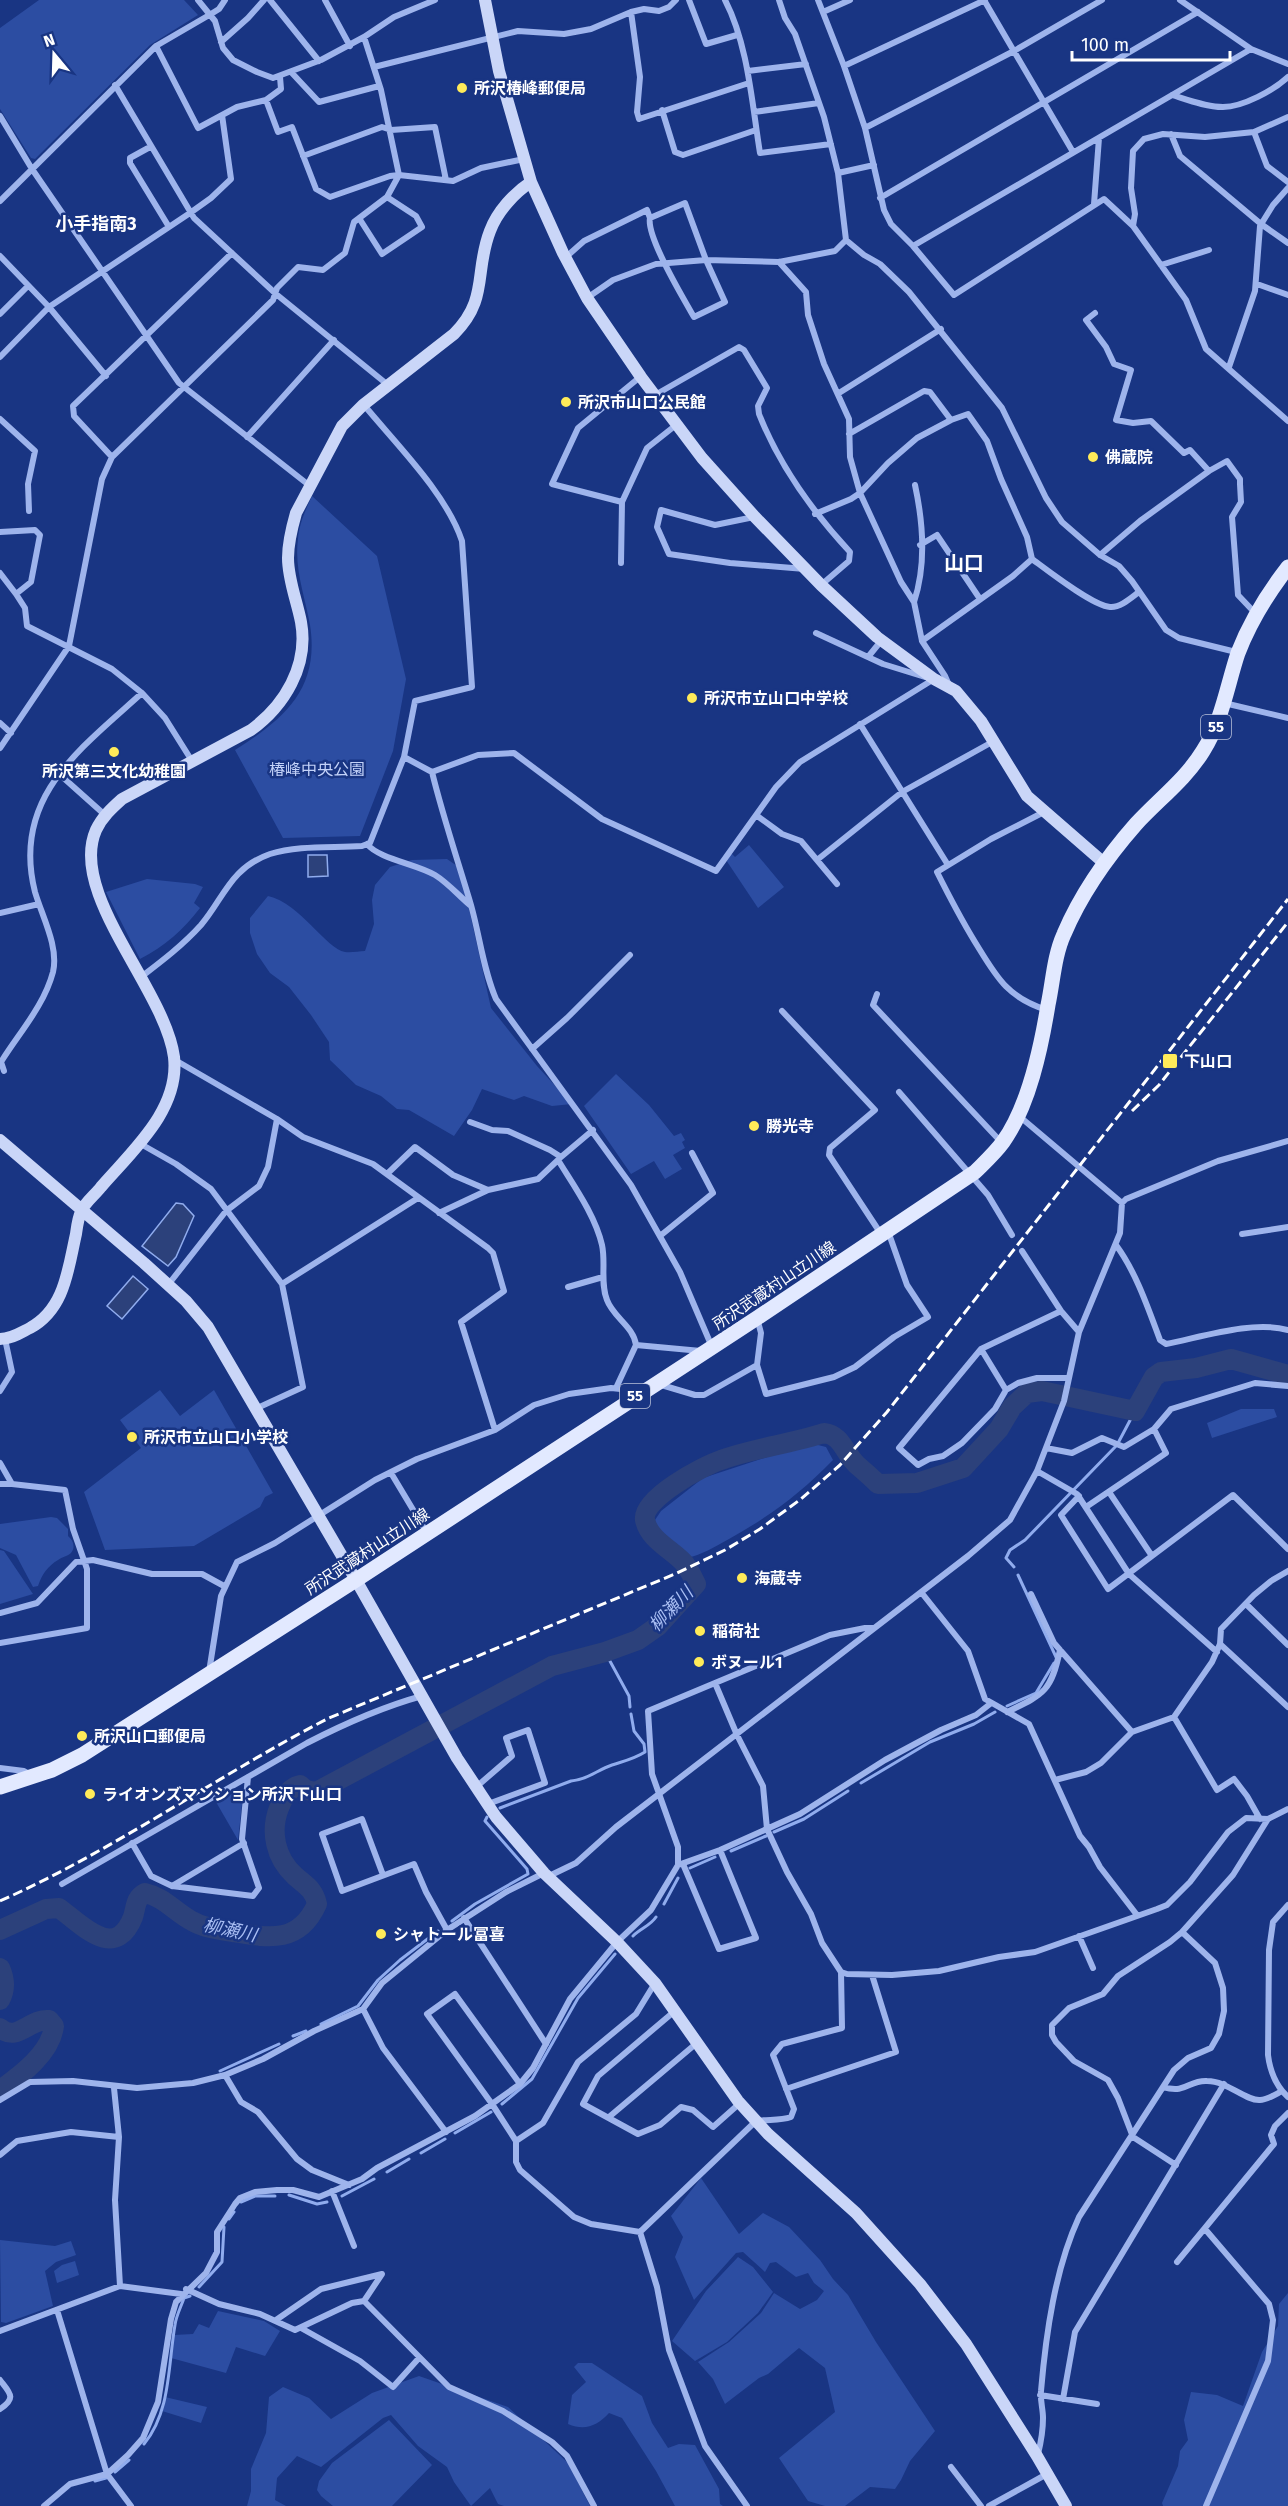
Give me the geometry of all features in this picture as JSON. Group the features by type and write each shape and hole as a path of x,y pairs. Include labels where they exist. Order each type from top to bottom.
{"main road":[{"name":"所沢武蔵村山立川線","path":"0,1787 33,1777 82,1755 356,1580 970,1175 1002,1143 1018,1116 1029,1083 1063,936 1104,863 1135,826 1193,766 1215,731 1239,653 1273,586 1288,567"}],"street":[{"path":"198,0 211,14 227,54 238,63 265,76 280,77 319,61 364,38 394,17 435,0"},
{"path":"0,201 156,46 219,9 225,0"},
{"path":"221,42 264,0"},
{"path":"270,0 319,61"},
{"path":"325,0 350,45"},
{"path":"485,0 491,36 531,182 565,257 587,298 640,376 702,458 754,517 821,585 881,641 950,688 968,704 994,741 1022,789 1044,812 1104,863"},
{"path":"374,67 518,31 564,34 591,29 632,12 644,9 658,11 669,8 676,0"},
{"path":"689,0 706,44 737,35"},
{"path":"725,0 732,14 748,71 760,153 831,144"},
{"path":"779,0 806,64 831,144 838,173 846,240 864,255 880,264 909,292 941,329 1002,408 1053,510 1062,522 1100,555 1119,566 1166,630 1179,638 1239,653"},
{"path":"818,0 865,128 880,198 891,224 957,296 1104,199 1133,226 1185,300 1206,348 1288,421"},
{"path":"823,12 850,0"},
{"path":"844,66 984,0 1073,152"},
{"path":"865,128 1014,51 1102,0"},
{"path":"1180,0 1251,49 1288,64"},
{"path":"632,12 640,77 637,112 639,119 749,82"},
{"path":"880,198 1198,12"},
{"path":"0,748 69,646 102,479 112,457 273,300 277,288 298,267 323,270 345,254 354,222 387,196 399,175 380,86 364,38"},
{"path":"156,46 198,128 237,107 266,100 281,89 280,77"},
{"path":"912,246 1251,49"},
{"path":"748,71 806,64"},
{"path":"291,72 319,102 380,86"},
{"path":"1172,95 1202,104 1225,107 1268,92 1288,77"},
{"path":"115,85 190,213 276,294 389,385"},
{"path":"266,100 278,132 292,127 316,189 330,197 390,176 453,181 481,168 524,159"},
{"path":"754,112 819,103"},
{"path":"662,111 675,152 683,154 756,130"},
{"path":"0,357 10,344 50,307 190,213 211,198 231,178 222,115"},
{"path":"0,116 32,169 101,272 183,387 310,486"},
{"path":"1133,226 1135,214 1131,188 1133,151 1144,139 1171,134 1205,137 1254,132 1288,117"},
{"path":"0,133 6,127"},
{"path":"303,156 382,127 391,130 435,127 446,180"},
{"path":"1254,132 1267,166 1288,182"},
{"path":"1171,134 1180,156 1261,224 1288,243"},
{"path":"1094,204 1099,138"},
{"path":"150,147 130,158 130,163 169,227"},
{"path":"838,173 874,165"},
{"path":"0,1391 12,1372 2,1339 33,1326 51,1311 58,1301 67,1279 81,1211 139,1143 164,1109 170,1094 174,1060 168,1034 102,902 91,870 92,843 96,830 105,815 122,799 230,743 268,717 288,691 296,675 302,645 302,626 290,573 289,546 296,513 342,426 363,405 465,323 476,302 490,231 505,207 531,182"},
{"path":"1229,368 1257,284 1261,224 1273,205 1288,188"},
{"path":"358,218 382,254 422,227 416,216 387,196"},
{"path":"565,257 584,241 647,210 650,218 648,225 665,264 694,317 725,302 706,260 685,203 650,218"},
{"path":"587,298 613,280 656,264 706,260 779,262 835,252 846,240"},
{"path":"1161,265 1209,250"},
{"path":"112,457 74,416 73,406 147,338 232,253"},
{"path":"0,256 50,307 106,376"},
{"path":"779,262 806,292 808,315 824,364 849,419 850,457 860,493 901,582 914,602 922,641 945,675 950,688"},
{"path":"1257,284 1288,295"},
{"path":"0,314 28,286"},
{"path":"1095,313 1086,320 1106,346 1114,364 1131,370 1116,420 1133,423 1151,421 1184,453 1190,450 1209,471"},
{"path":"839,393 941,329"},
{"path":"248,436 334,340"},
{"path":"654,395 739,347 744,350 767,388 758,406 761,418 781,460 815,514 850,552 849,561 821,585"},
{"path":"622,502 552,484 578,428 640,376"},
{"path":"849,434 924,391 930,393 951,420"},
{"path":"141,976 183,944 203,923 219,896 235,876 247,866 267,855 285,850 367,844 372,841 404,757 415,701 472,687 462,541 456,524 436,493 363,405"},
{"path":"815,514 851,499 860,493 903,449 951,420 968,414 987,441 1027,537 1032,559 1070,587 1108,607 1119,606 1139,592"},
{"path":"0,418 34,451 28,484 29,511"},
{"path":"621,564 622,502 647,448 676,424"},
{"path":"1100,555 1140,521 1209,471 1227,461 1240,479 1241,502 1232,517 1238,595 1257,615"},
{"path":"914,602 922,564 920,545 922,515 915,485"},
{"path":"754,517 715,525 661,510 657,526 669,554 730,563 805,569"},
{"path":"0,532 35,530 40,536 31,582 16,594"},
{"path":"920,545 937,535 980,599"},
{"path":"922,641 1032,559"},
{"path":"0,573 25,608 27,626 112,669 142,693 165,718 192,761"},
{"path":"816,633 868,657 934,679"},
{"path":"868,657 881,641"},
{"path":"432,772 478,755 514,753 602,819 716,872 781,781 800,762 934,679"},
{"path":"4,1071 1,1062 38,1007 53,970 54,958 30,865 30,846 45,792 74,754 142,693"},
{"path":"1224,702 1288,718"},
{"path":"0,723 11,733"},
{"path":"860,724 948,865"},
{"path":"817,860 902,792 994,741"},
{"path":"404,757 432,772 448,836 471,907 489,984 506,1015 593,1130 631,1185 680,1272 709,1349 636,1345"},
{"path":"58,773 105,815"},
{"path":"1044,812 991,839 937,872 958,914 994,975 1023,1000 1047,1010"},
{"path":"756,815 782,834 801,841 837,884"},
{"path":"367,844 375,851 417,866 436,876 471,907"},
{"path":"0,913 39,904"},
{"path":"532,1049 567,1018 630,955"},
{"path":"878,994 873,1005 1002,1143"},
{"path":"757,1317 761,1333 756,1365 766,1394 834,1377 855,1367 894,1337 928,1317 907,1286 885,1232 829,1155 830,1148 875,1110 782,1011"},
{"path":"174,1060 277,1119 303,1137 373,1164 493,1253 504,1291 461,1322 495,1430"},
{"path":"899,1092 987,1195 1012,1235"},
{"path":"0,2100 30,2082 73,2081 114,2088 137,2088 193,2083 225,2075 263,2059 314,2031 363,2009 382,1983 447,1930 506,1892 576,1863 616,1827 921,1593 1010,1520 1037,1471 1064,1401 1079,1332 1116,1245 1123,1218 1122,1203 1018,1116"},
{"path":"168,1285 226,1211 250,1195 264,1178 277,1119"},
{"path":"470,1122 492,1130 508,1131 550,1150 560,1158 596,1226 603,1249 606,1299 612,1312 635,1338 636,1345 616,1389"},
{"path":"439,1213 488,1190 538,1179 593,1130"},
{"path":"0,1140 168,1285 196,1313 217,1340 475,1788 547,1875 617,1942 655,1983 740,2103 756,2121 850,2207 920,2283 966,2343 1066,2506"},
{"path":"1122,1203 1126,1199 1218,1161 1288,1140"},
{"path":"139,1143 211,1189 282,1284 303,1387 255,1409"},
{"path":"387,1174 415,1147 453,1175 488,1190"},
{"path":"660,1236 713,1193 692,1153"},
{"path":"282,1284 418,1197"},
{"path":"1242,1234 1288,1227"},
{"path":"1116,1245 1145,1301 1160,1340 1166,1344 1241,1329 1280,1328 1288,1330"},
{"path":"1022,1251 1061,1311 1079,1332"},
{"path":"568,1287 603,1277"},
{"path":"1061,1311 981,1349 899,1448 918,1465 928,1459 944,1456 984,1421 1006,1390 1018,1383 1037,1378 1069,1378"},
{"path":"981,1349 1006,1390"},
{"path":"209,1674 224,1586 237,1562 275,1543 375,1480 417,1459 495,1430 534,1405 552,1398 649,1387 704,1395 756,1365"},
{"path":"1046,1448 1072,1453 1102,1438 1121,1448 1154,1429 1171,1409 1256,1383 1288,1386"},
{"path":"1086,1507 1166,1453 1154,1429"},
{"path":"0,1463 12,1484"},
{"path":"1037,1471 1078,1495 1129,1574 1217,1652"},
{"path":"391,1473 427,1533"},
{"path":"0,1484 65,1490 73,1530 87,1569 87,1628 0,1643"},
{"path":"1109,1492 1152,1556"},
{"path":"1078,1495 1061,1515 1108,1589 1233,1495 1288,1550"},
{"path":"0,1613 37,1603 76,1562 82,1560 93,1560 152,1574 202,1574 224,1586"},
{"path":"1055,1780 1086,1772 1101,1763 1132,1732 1174,1717 1217,1652 1221,1629 1247,1605 1254,1595 1271,1581 1287,1573"},
{"path":"921,1593 968,1651 985,1699 990,1704 1029,1724 1080,1836 1137,1915"},
{"path":"1031,1594 1054,1643 1132,1732"},
{"path":"1247,1605 1288,1645"},
{"path":"720,1850 756,1938 719,1949 680,1864 678,1847 652,1774 648,1711 830,1635 874,1628"},
{"path":"1220,1644 1288,1706"},
{"path":"1007,1712 1041,1695 1055,1676 1060,1650"},
{"path":"640,2232 756,2121 791,2117 794,2109 773,2055 782,2044 842,2028 841,1972 822,1943 811,1914 787,1872 767,1829 764,1786 737,1735 715,1683"},
{"path":"62,1884 248,1777 346,1724 398,1702 423,1696"},
{"path":"44,2506 70,2484 107,2474 136,2447 154,2416 159,2402 171,2319 176,2302 206,2273 217,2252 217,2232 240,2198 255,2192 287,2190 319,2197 349,2185 492,2104 520,2084 546,2044 570,1999 617,1942 651,1910 680,1864 720,1850 800,1814 916,1742 976,1715 990,1704"},
{"path":"1174,1717 1217,1790 1234,1779 1260,1819"},
{"path":"475,1788 512,1756 506,1738 528,1730 545,1783 487,1804"},
{"path":"0,1768 24,1771 33,1777"},
{"path":"132,1843 151,1876 172,1886 253,1896 259,1888 244,1843 248,1777"},
{"path":"841,1972 872,1975 939,1971 999,1957 1035,1952 1167,1905 1190,1882 1228,1832 1246,1818 1268,1819 1288,1809"},
{"path":"383,1875 362,1819 322,1834 342,1891 414,1863 426,1892 447,1930"},
{"path":"1176,2165 1133,2137 1118,2098 1108,2080 1074,2061 1056,2042 1052,2035 1052,2025 1069,2008 1103,1994 1118,1976 1182,1932 1233,1875 1268,1819"},
{"path":"172,1886 244,1843"},
{"path":"1288,1905 1273,1922 1269,1950 1268,2055 1269,2068 1288,2097"},
{"path":"464,1918 546,2044"},
{"path":"1037,2456 1042,2437 1040,2395 1054,2304 1071,2235 1079,2217 1133,2137 1174,2070 1188,2058 1211,2048 1219,2034 1224,2011 1222,1988 1215,1963 1182,1932"},
{"path":"1079,1936 1093,1968"},
{"path":"786,2089 896,2052 872,1975"},
{"path":"516,2141 543,2123 578,2062 636,2014 655,1983"},
{"path":"520,2084 455,1994 427,2014 516,2141 516,2162 520,2170 574,2217 591,2224 640,2232"},
{"path":"363,2009 383,2048 446,2132"},
{"path":"676,2010 598,2076 582,2104 638,2134 660,2125 681,2108 686,2107 713,2127 740,2103"},
{"path":"609,2117 698,2042"},
{"path":"225,2075 241,2102 258,2112 297,2159 312,2170 349,2185"},
{"path":"1163,2087 1175,2091 1206,2080 1224,2084 1246,2096 1260,2100 1282,2091"},
{"path":"1063,2399 1075,2332 1224,2084"},
{"path":"114,2088 119,2137 115,2200 120,2286"},
{"path":"1177,2262 1274,2144 1270,2135 1275,2126 1288,2113"},
{"path":"0,2155 17,2141 71,2132 119,2137"},
{"path":"332,2191 354,2246"},
{"path":"1205,2229 1269,2304 1273,2320 1268,2361 1206,2506"},
{"path":"640,2232 657,2287 669,2350 705,2446 747,2506"},
{"path":"0,2331 120,2286 184,2292 276,2320 289,2328 301,2328 352,2303 364,2301 382,2274 321,2289 276,2320"},
{"path":"364,2301 449,2387 503,2411 552,2442 567,2456 594,2506"},
{"path":"57,2310 107,2474 131,2506"},
{"path":"301,2328 360,2361 393,2387 419,2358"},
{"path":"0,2380 10,2394 10,2399 9,2403 0,2409"},
{"path":"1040,2395 1097,2404"},
{"path":"951,2467 981,2506"},
{"path":"989,2506 1048,2474"}],"green space":[{"path":"39,0 184,0 198,15 150,45 35,159 31,158 0,109 0,28"},
{"name":"椿峰中央公園","path":"312,496 377,556 406,679 393,751 360,836 283,838 235,750 283,714 304,685 312,647 297,550 301,522"},
{"path":"749,845 784,887 758,908 726,860 731,853 735,857"},
{"path":"447,859 460,868 491,1008 537,1066 572,1104 552,1106 524,1096 514,1100 482,1089 472,1110 454,1136 409,1110 397,1109 381,1096 356,1085 330,1060 329,1042 289,987 270,973 257,954 250,933 250,918 268,896 291,907 338,949 345,952 365,951 374,924 372,900 375,885 390,867 412,860"},
{"path":"147,879 195,884 203,887 194,903 200,908 194,916 165,943 140,959 106,892"},
{"path":"616,1074 649,1105 674,1136 681,1133 685,1140 682,1142 685,1148 673,1155 682,1169 665,1179 654,1161 631,1174 584,1106"},
{"path":"160,1390 180,1416 214,1390 273,1493 265,1497 260,1507 194,1546 105,1550 84,1492 141,1448 120,1420"},
{"path":"1241,1409 1274,1409 1277,1417 1212,1438 1207,1423"},
{"path":"810,1443 826,1447 833,1460 784,1504 729,1539 703,1553 686,1558 656,1528 655,1520 661,1511 703,1478"},
{"path":"57,1518 68,1529 68,1536 74,1546 73,1551 51,1565 43,1574 38,1586 33,1587 16,1555 0,1548 0,1524"},
{"path":"0,1550 4,1551 33,1594 0,1604"},
{"path":"240,1790 243,1795 238,1840 216,1802"},
{"path":"701,2178 739,2234 763,2213 789,2227 820,2260 848,2295 935,2431 910,2461 895,2489 870,2487 845,2506 825,2506 808,2501 779,2458 835,2412 825,2368 799,2348 768,2374 759,2378 725,2404 713,2379 698,2362 729,2342 761,2313 774,2293 800,2309 817,2300 824,2291 814,2283 808,2273 796,2277 776,2262 770,2263 765,2272 743,2252 736,2253 694,2300 675,2257 683,2237 671,2216"},
{"path":"0,2240 55,2246 71,2241 76,2255 56,2262 45,2271 53,2306 6,2323 1,2322"},
{"path":"738,2257 753,2267 773,2292 758,2313 727,2342 695,2361 672,2341 706,2291"},
{"path":"75,2261 79,2275 57,2283 54,2271 62,2265"},
{"path":"1288,2293 1288,2506 1163,2506 1162,2503 1178,2466 1180,2451 1188,2440 1184,2420 1191,2392 1217,2395 1243,2406 1262,2352 1278,2326 1279,2304"},
{"path":"218,2311 264,2321 280,2331 265,2356 236,2347 226,2373 171,2358 174,2335 193,2334 199,2324 209,2328"},
{"path":"578,2363 592,2363 642,2396 652,2423 668,2448 679,2444 695,2445 719,2489 720,2504 723,2506 675,2506 622,2418 609,2413 590,2426 580,2427 568,2424 572,2395 586,2382 574,2367"},
{"path":"419,2376 508,2407 568,2463 590,2506 504,2506 498,2504 490,2488 471,2506 454,2482 447,2467 418,2446 391,2415 383,2418 321,2467 297,2456 277,2478 275,2500 286,2506 247,2506 251,2491 251,2469 266,2433 269,2397 283,2387 309,2398 331,2419 372,2393"},
{"path":"165,2397 207,2407 201,2423 162,2411"},
{"path":"389,2420 432,2465 392,2506 333,2506 317,2490 319,2481 332,2463"}],"shaded area":[{"path":"308,855 327,855 328,876 308,877"},
{"path":"176,1203 183,1204 194,1216 176,1257 168,1266 142,1246"},
{"path":"133,1276 148,1289 122,1319 107,1306"}],"waterway":[{"name":"柳瀬川","path":"0,1930 46,1909 59,1908 98,1936 117,1937 126,1930 138,1900 145,1893 164,1901 192,1921 212,1928 259,1936 292,1932 310,1917 317,1904 311,1891 288,1869 276,1844 276,1817 287,1793 300,1785 306,1790 316,1792 552,1666 605,1652 638,1640 658,1626 696,1584 685,1564 651,1533 645,1520 646,1512 663,1493 675,1484 712,1463 746,1452 824,1433 835,1437 857,1465 878,1484 917,1483 963,1468 999,1429 1012,1407 1027,1393 1042,1391 1135,1411 1154,1377 1161,1372 1196,1368 1231,1359 1288,1375"},
{"path":"1014,1567 1006,1558 1010,1550 1025,1540 1117,1445 1135,1411"},
{"path":"1018,1575 1056,1657"},
{"path":"605,1652 629,1696 630,1707"},
{"path":"1007,1706 1036,1693 1054,1663"},
{"path":"861,1783 930,1742 974,1724 995,1712"},
{"path":"500,1808 582,1779 645,1752 644,1744 634,1731 631,1714"},
{"path":"774,1832 804,1819 848,1791"},
{"path":"452,1921 475,1904 528,1874 527,1869 485,1821 487,1817"},
{"path":"731,1851 766,1836"},
{"path":"690,1868 715,1857"},
{"path":"664,1904 678,1878"},
{"path":"633,1936 656,1917"},
{"path":"321,2024 358,2006 378,1980 438,1931"},
{"path":"502,2104 532,2079 578,1998 615,1954"},
{"name":"柳瀬川","path":"0,1968 4,1984 0,2000"},
{"name":"柳瀬川","path":"0,2028 6,2032 18,2032 42,2020 49,2020 54,2026 52,2036 34,2063 0,2090"},
{"path":"293,2036 306,2031"},
{"path":"220,2071 279,2044"},
{"path":"455,2133 491,2112"},
{"path":"421,2153 445,2139"},
{"path":"387,2172 409,2159"},
{"path":"342,2196 374,2179"},
{"path":"289,2195 317,2204 327,2202"},
{"path":"241,2202 255,2196 275,2196"},
{"path":"229,2219 234,2212"},
{"path":"199,2287 222,2262 224,2227"},
{"path":"144,2444 153,2431 164,2403 176,2322 184,2298 190,2296"},
{"path":"115,2472 129,2460"},
{"path":"95,2481 106,2478"}],"railway":[{"path":"0,1901 84,1859 247,1763 329,1718 675,1574 725,1550 760,1529 801,1499 840,1465 887,1412 1288,899"},
{"path":"1132,1111 1159,1085 1288,922"}],"place":[{"name":"所沢椿峰郵便局","path":"462,88"},
{"name":"所沢市山口公民館","path":"566,402"},
{"name":"佛蔵院","path":"1093,457"},
{"name":"所沢市立山口中学校","path":"692,698"},
{"name":"所沢第三文化幼稚園","path":"114,752"},
{"name":"下山口","path":"1170,1061"},
{"name":"勝光寺","path":"754,1126"},
{"name":"所沢市立山口小学校","path":"132,1437"},
{"name":"海蔵寺","path":"742,1578"},
{"name":"稲荷社","path":"700,1631"},
{"name":"ボヌール1","path":"699,1662"},
{"name":"所沢山口郵便局","path":"82,1736"},
{"name":"ライオンズマンション所沢下山口","path":"90,1794"},
{"name":"シャトール冨喜","path":"381,1934"}],"district":[{"name":"小手指南3","path":"96,224"},
{"name":"山口","path":"964,563"}]}
